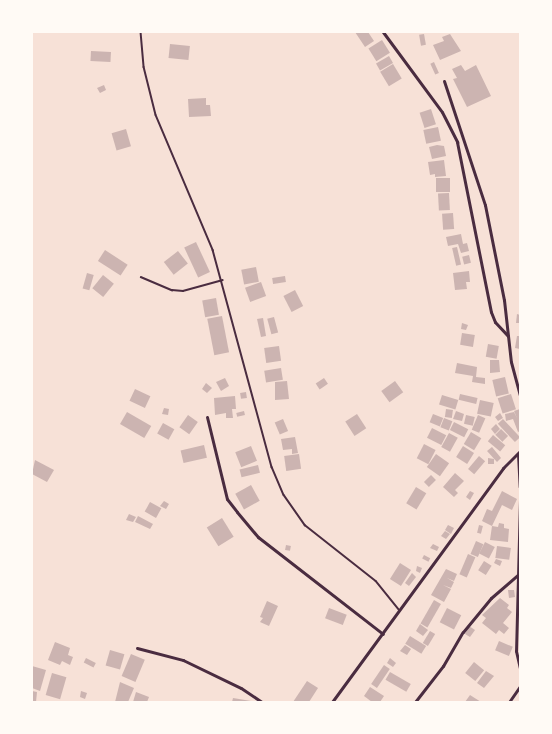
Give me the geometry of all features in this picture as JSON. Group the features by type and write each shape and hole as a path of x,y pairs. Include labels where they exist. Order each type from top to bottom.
{"street":[{"path":"383,32 442,112 457,142 491,312 495,322 508,336"},
{"path":"444,81 485,205 504,300 508,336 520,395"},
{"path":"207,417 227,499 237,512 258,537 383,634"},
{"path":"332,702 401,610 503,468 519,452"},
{"path":"519,452 520,487"},
{"path":"520,500 517,575 518,651 520,668"},
{"path":"415,702 442,666 463,632 491,598 517,575"},
{"path":"137,648 183,660 235,685 262,702"},
{"path":"509,702 520,686"}],"lane":[{"path":"141,32 144,67 156,115 213,250 223,280 272,467 284,495 305,525 376,582 401,610"},
{"path":"140,277 172,290 183,291 223,280"}],"building":[{"path":"355,32 368,32 374,41 365,47"},
{"path":"424,34 426,45 421,46 419,35"},
{"path":"450,34 461,51 440,60 433,45 444,41 442,37"},
{"path":"382,40 390,53 376,61 368,48"},
{"path":"170,44 190,46 188,60 169,58"},
{"path":"91,51 111,52 110,62 90,61"},
{"path":"389,56 393,63 380,70 376,64"},
{"path":"434,62 439,73 435,75 430,64"},
{"path":"393,64 402,79 389,86 380,72"},
{"path":"461,65 465,71 476,65 491,96 467,107 453,79 457,78 452,69"},
{"path":"104,85 106,90 100,93 97,88"},
{"path":"206,98 206,105 210,105 211,116 189,117 188,99"},
{"path":"431,109 436,124 425,128 420,113"},
{"path":"438,127 441,141 426,144 423,130"},
{"path":"126,129 131,146 117,150 112,133"},
{"path":"437,145 444,146 446,156 432,159 429,147"},
{"path":"444,160 446,176 435,177 435,174 430,175 428,162"},
{"path":"436,178 450,178 450,192 436,192"},
{"path":"449,193 450,210 439,211 438,194"},
{"path":"453,213 454,229 443,230 442,214"},
{"path":"461,234 463,244 467,243 469,251 461,253 458,244 448,246 446,237"},
{"path":"196,242 210,272 198,277 184,247"},
{"path":"457,247 461,265 456,266 452,248"},
{"path":"105,250 128,265 121,276 98,261"},
{"path":"178,251 188,264 174,275 164,262"},
{"path":"469,255 471,263 464,264 462,257"},
{"path":"256,267 259,282 244,285 241,270"},
{"path":"469,271 470,282 466,282 467,289 455,290 453,273"},
{"path":"87,273 94,275 89,290 83,288"},
{"path":"103,275 114,284 103,297 92,288"},
{"path":"285,276 286,282 273,284 272,278"},
{"path":"261,282 266,296 250,302 245,288"},
{"path":"295,290 303,306 292,312 283,296"},
{"path":"216,298 219,315 205,317 202,300"},
{"path":"517,314 520,315 520,323 516,323"},
{"path":"222,316 229,352 214,355 207,319"},
{"path":"274,317 278,332 271,334 267,319"},
{"path":"263,318 266,336 261,337 257,319"},
{"path":"462,323 468,325 466,330 461,329"},
{"path":"462,333 475,335 473,347 460,345"},
{"path":"517,336 520,336 520,349 515,348"},
{"path":"488,344 499,346 497,359 486,357"},
{"path":"279,346 281,361 266,363 264,348"},
{"path":"490,360 499,360 500,372 490,373"},
{"path":"457,363 477,367 476,377 485,378 485,384 472,382 473,376 455,373"},
{"path":"281,368 283,380 266,383 264,371"},
{"path":"505,377 509,394 496,396 492,380"},
{"path":"225,378 229,386 221,391 216,382"},
{"path":"324,378 328,384 320,389 316,384"},
{"path":"287,381 289,399 275,400 275,382"},
{"path":"395,381 403,392 389,402 381,391"},
{"path":"206,383 212,388 207,393 202,389"},
{"path":"135,389 150,396 145,408 130,401"},
{"path":"246,392 247,398 241,399 240,393"},
{"path":"460,394 478,398 476,404 459,400"},
{"path":"511,394 516,409 503,414 498,398"},
{"path":"442,395 458,400 455,410 439,405"},
{"path":"235,396 236,409 232,409 233,418 226,418 226,413 215,415 214,398"},
{"path":"480,400 494,403 491,417 477,414"},
{"path":"164,408 169,409 168,415 162,414"},
{"path":"446,409 453,410 452,418 445,417"},
{"path":"520,409 520,431 518,432 513,419 506,421 505,414 514,412 517,418 514,411"},
{"path":"244,411 245,415 237,417 236,413"},
{"path":"456,411 464,414 462,421 453,419"},
{"path":"127,412 151,426 144,438 120,424"},
{"path":"500,413 503,418 498,421 495,417"},
{"path":"357,414 366,428 355,436 345,422"},
{"path":"433,414 443,418 440,426 430,422"},
{"path":"188,415 198,422 189,434 179,427"},
{"path":"466,415 475,417 473,426 464,424"},
{"path":"478,415 485,418 479,433 472,430"},
{"path":"444,418 452,421 449,431 440,427"},
{"path":"283,419 288,431 280,434 275,423"},
{"path":"503,419 520,437 515,442 498,424"},
{"path":"454,422 468,429 464,437 450,430"},
{"path":"163,423 174,429 169,440 157,433"},
{"path":"496,424 500,429 495,434 491,429"},
{"path":"432,428 446,435 441,445 427,438"},
{"path":"501,429 508,436 502,442 495,435"},
{"path":"471,432 481,438 474,450 464,444"},
{"path":"449,433 458,438 450,452 441,447"},
{"path":"493,435 505,445 500,451 488,441"},
{"path":"295,437 298,453 292,454 292,449 283,450 281,439"},
{"path":"424,444 436,450 428,464 417,458"},
{"path":"204,445 207,458 184,463 181,450"},
{"path":"251,446 257,461 241,467 235,452"},
{"path":"463,446 474,453 467,464 456,457"},
{"path":"492,447 501,458 497,462 487,451"},
{"path":"299,454 301,469 286,471 284,456"},
{"path":"436,454 449,463 440,476 427,467"},
{"path":"479,456 485,461 474,474 468,469"},
{"path":"488,458 494,459 494,464 488,464"},
{"path":"35,460 54,470 47,482 32,474"},
{"path":"258,465 260,473 241,477 240,470"},
{"path":"455,473 464,481 455,490 458,493 454,497 443,487"},
{"path":"431,475 436,480 429,487 424,482"},
{"path":"251,485 260,501 244,509 235,494"},
{"path":"416,487 426,493 417,509 406,503"},
{"path":"470,491 474,493 470,500 466,497"},
{"path":"502,491 517,499 512,510 502,505 492,526 482,521 487,509 492,511"},
{"path":"164,501 169,504 166,509 160,506"},
{"path":"150,502 161,508 156,518 145,512"},
{"path":"129,514 136,517 133,522 126,520"},
{"path":"138,516 153,524 150,529 135,522"},
{"path":"222,518 234,537 218,546 207,528"},
{"path":"499,523 504,524 504,528 509,529 508,542 490,540 492,526 498,527"},
{"path":"448,525 454,528 451,534 445,530"},
{"path":"479,525 483,526 481,534 477,533"},
{"path":"445,531 450,534 446,539 441,536"},
{"path":"476,541 483,544 478,557 471,554"},
{"path":"485,542 495,547 489,559 479,554"},
{"path":"433,544 439,547 437,551 430,548"},
{"path":"286,545 291,546 290,551 285,550"},
{"path":"497,546 511,548 509,560 495,558"},
{"path":"468,554 475,557 467,577 459,574"},
{"path":"424,555 430,558 428,562 422,559"},
{"path":"496,559 502,561 500,566 494,563"},
{"path":"484,561 492,566 486,575 478,570"},
{"path":"400,563 411,570 401,586 390,579"},
{"path":"417,566 422,568 420,573 416,571"},
{"path":"446,569 457,574 454,581 447,578 454,582 451,588 443,585 451,589 444,602 431,595"},
{"path":"412,573 416,577 409,586 405,583"},
{"path":"508,590 514,590 515,597 509,598"},
{"path":"500,598 509,605 507,608 512,612 503,623 509,628 504,634 499,630 496,634 482,623 486,618 482,615"},
{"path":"434,600 441,604 427,627 420,623"},
{"path":"267,601 278,606 269,626 260,622 263,618 260,617"},
{"path":"329,608 347,615 343,625 325,618"},
{"path":"447,608 461,615 454,630 440,622"},
{"path":"420,624 428,630 423,636 416,631"},
{"path":"469,626 475,630 470,637 465,634"},
{"path":"430,631 435,634 428,646 423,643"},
{"path":"410,636 426,646 421,654 405,644"},
{"path":"499,641 513,647 509,656 495,650"},
{"path":"55,642 70,648 68,655 73,657 70,665 62,661 60,665 48,660"},
{"path":"405,645 411,649 407,655 400,651"},
{"path":"110,650 124,654 120,670 106,665"},
{"path":"131,654 145,660 135,682 122,676"},
{"path":"86,658 96,663 94,667 84,662"},
{"path":"390,658 396,663 393,667 387,663"},
{"path":"474,662 484,670 475,681 465,673"},
{"path":"384,665 390,669 377,688 371,684"},
{"path":"32,666 46,670 40,691 32,688"},
{"path":"486,671 494,676 484,688 477,683"},
{"path":"390,672 411,684 406,692 386,680"},
{"path":"52,673 66,677 60,699 46,695"},
{"path":"307,681 318,688 309,702 293,702"},
{"path":"120,682 134,688 128,702 115,702"},
{"path":"370,687 384,696 380,702 372,702 364,696"},
{"path":"32,691 37,692 36,702 32,702"},
{"path":"81,691 87,693 85,699 80,697"},
{"path":"136,692 149,697 147,702 133,702"},
{"path":"470,695 481,702 465,702"},
{"path":"233,698 251,701 251,702 232,702"}]}
